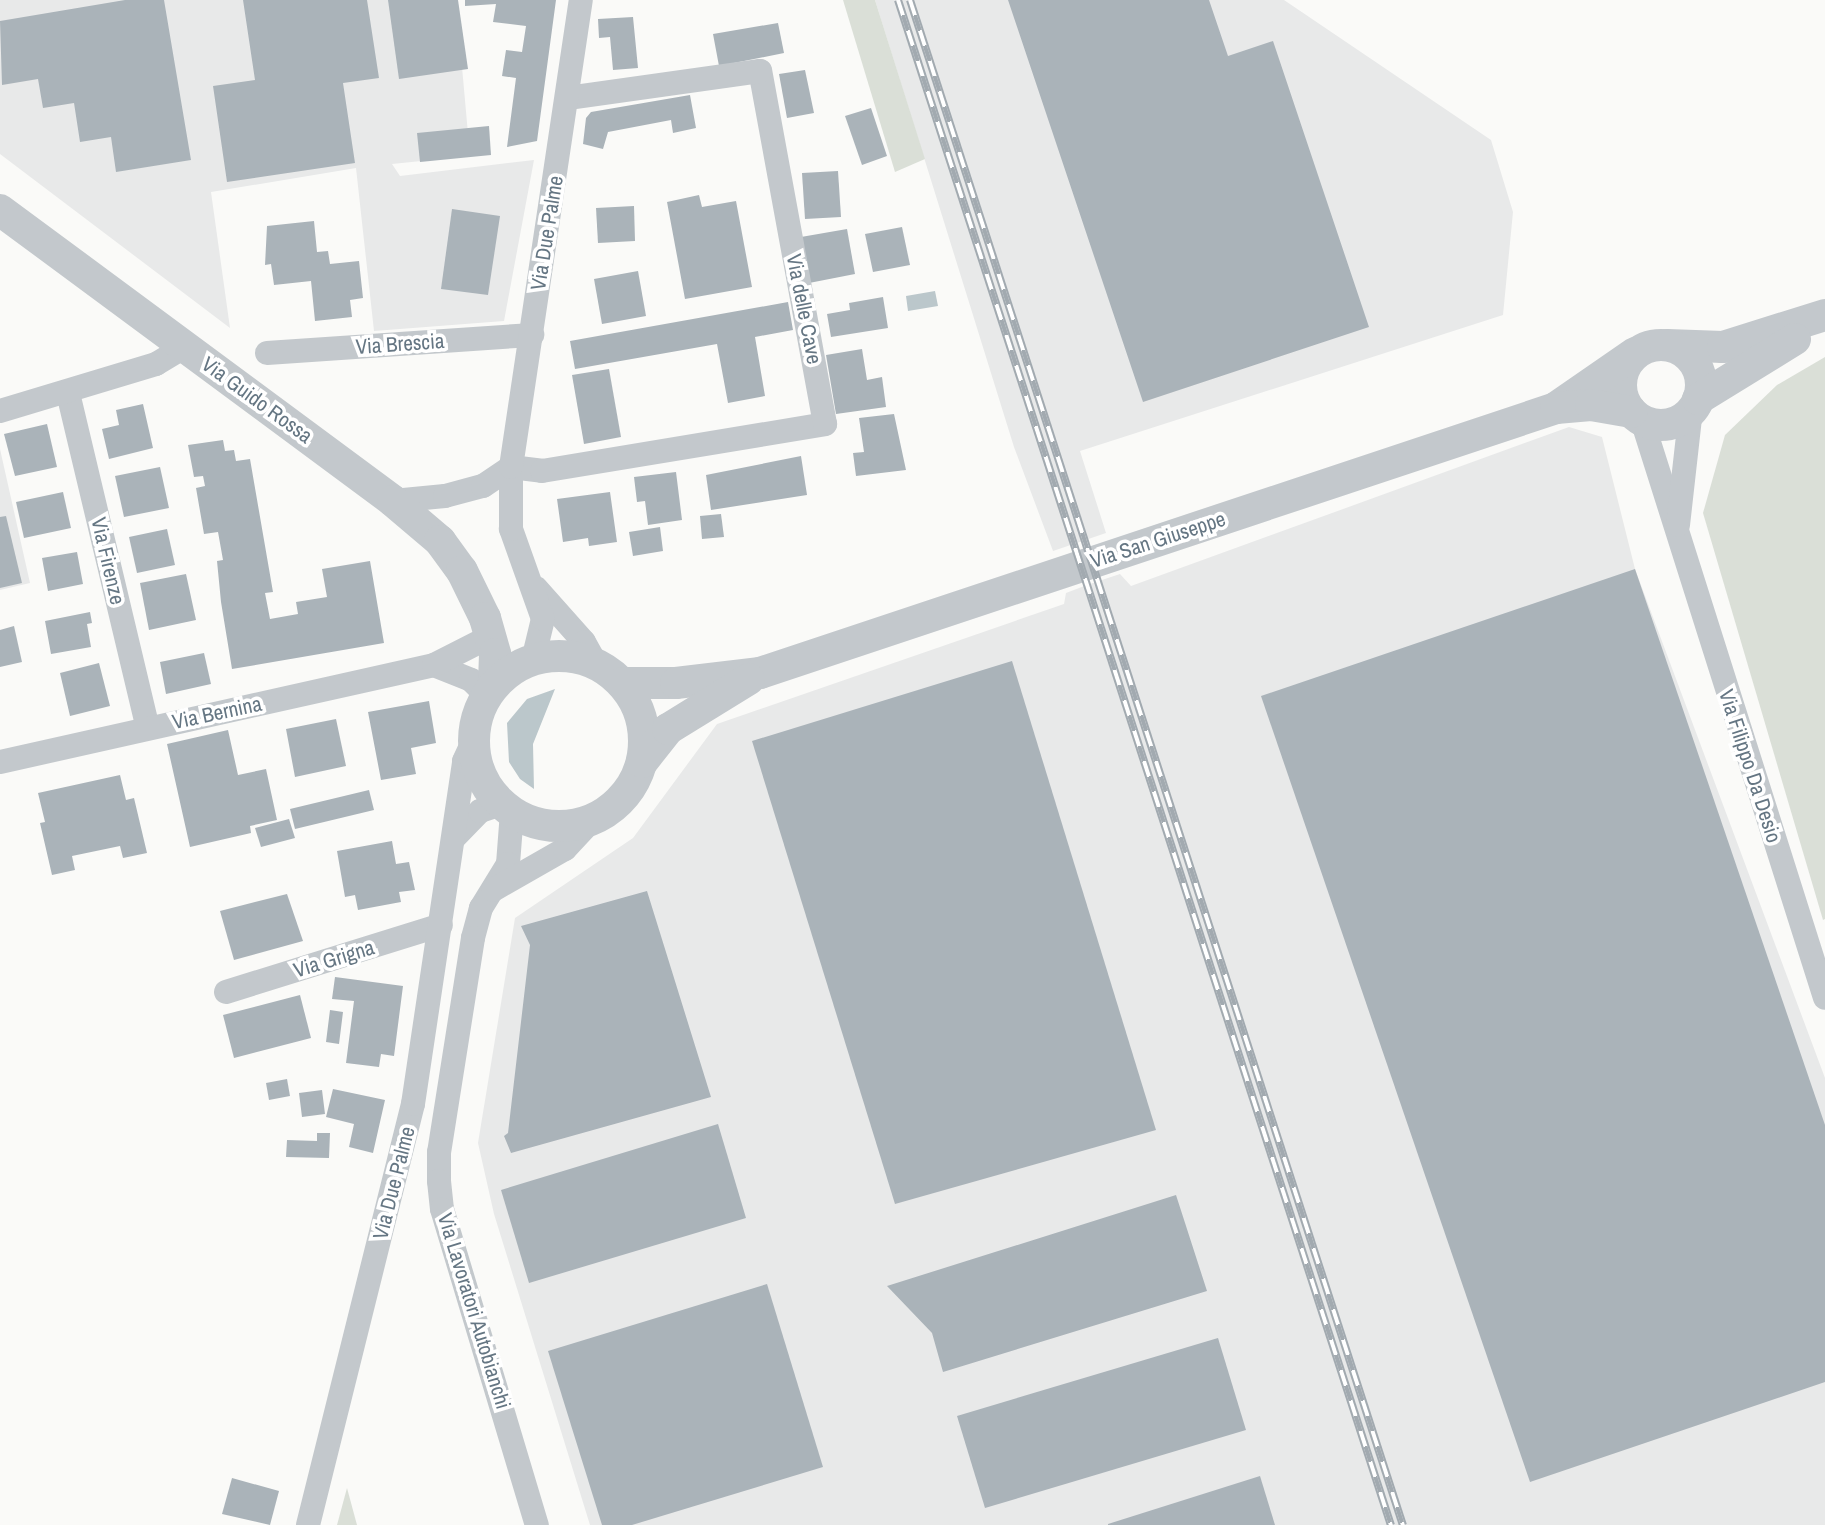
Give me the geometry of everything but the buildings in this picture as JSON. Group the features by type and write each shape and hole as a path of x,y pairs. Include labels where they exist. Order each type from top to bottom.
{"street":[{"name":"Via Due Palme","path":"531,661 543,620 511,529 511,467 581,0"},
{"name":"Via delle Cave","path":"511,467 542,471 825,424 760,71 568,98"},
{"name":"Via Guido Rossa","path":"0,210 393,501 453,557 488,627 497,670 491,691"},
{"path":"1677,533 1637,416 1623,401 1622,374 1652,348 1723,347 1825,318"},
{"path":"1637,416 1669,424 1825,318"},
{"name":"Via Brescia","path":"267,353 532,335"},
{"path":"0,411 68,393 156,364 184,347"},
{"path":"1652,348 1678,348 1695,364 1701,387 1695,404 1677,533"},
{"name":"Via San Giuseppe","path":"1556,408 1652,348"},
{"name":"Via Firenze","path":"68,393 148,728"},
{"name":"Via San Giuseppe","path":"622,683 676,683 760,673 1556,408 1591,405 1637,416"},
{"path":"393,501 445,496 482,486 511,467"},
{"name":"Via Filippo Da Desio","path":"1677,533 1825,998"},
{"name":"Via Due Palme","path":"527,577 584,642 596,664"},
{"name":"Via Guido Rossa","path":"488,627 531,661"},
{"name":"Via Bernina","path":"0,762 434,665 488,627"},
{"path":"493,890 565,849 593,819 620,800 642,762 640,713 622,683 596,664 553,656 531,661 491,691 474,740 483,778 507,808"},
{"path":"434,665 491,691"},
{"name":"Via San Giuseppe","path":"642,762 668,729 760,673"},
{"name":"Via Due Palme","path":"308,1525 413,1104 464,761 474,740"},
{"path":"454,837 480,811 507,808 553,826 593,819"},
{"name":"Via Lavoratori Autobianchi","path":"507,808 508,864 481,908 473,937 439,1152 439,1181 442,1209 537,1525"},
{"name":"Via Grigna","path":"226,992 441,925"}],"shaded area":[{"path":"0,0 456,0 470,156 392,164 400,176 534,160 504,321 374,331 356,168 211,192 230,328 0,154"},
{"path":"843,0 875,0 925,159 895,172"},
{"path":"875,0 1284,0 1491,140 1513,212 1503,315 1080,451 1106,533 1053,551 1014,447"},
{"path":"935,291 938,306 908,311 906,296"},
{"path":"1825,357 1823,920 1703,513 1725,435 1777,385"},
{"path":"1569,427 1602,437 1635,569 1825,1078 1825,1525 590,1525 494,1214 478,1143 515,918 633,838 717,724 1064,604 1066,593 1087,585 1120,574 1131,586"},
{"path":"0,449 30,583 0,590"},
{"path":"555,689 533,744 534,789 520,779 509,762 507,723 527,699"},
{"path":"347,1488 357,1525 337,1525"}],"railway":[{"path":"898,0 1391,1525"},
{"path":"910,0 1403,1525"}]}
